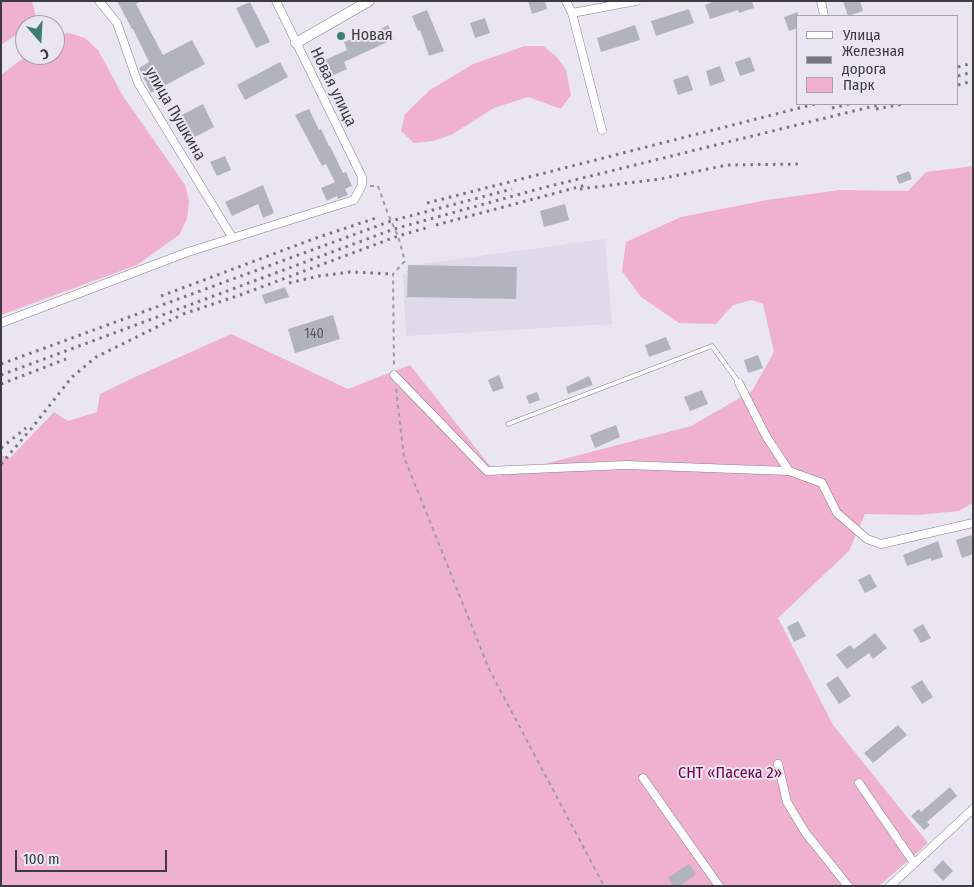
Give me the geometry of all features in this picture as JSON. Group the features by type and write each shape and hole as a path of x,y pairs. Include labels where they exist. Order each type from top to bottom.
{"street":[{"name":"улица Пушкина","path":"99,1 117,24 138,83 232,238"},
{"name":"Новая улица","path":"276,1 362,177 362,185"},
{"path":"566,1 572,13 602,130"},
{"path":"572,13 636,1"},
{"path":"821,1 824,15"},
{"path":"296,43 365,2"},
{"path":"1,323 188,252 354,200 362,185"},
{"path":"394,375 487,471 626,465 789,471 822,483 838,513 867,539 881,544 973,523"},
{"path":"739,383 766,436 789,471"},
{"path":"778,764 786,802 805,832 848,886"},
{"path":"643,778 719,886"},
{"path":"859,784 914,863"},
{"path":"890,886 973,809"}],"lane":[{"path":"508,424 712,346 739,383"}],"path":[{"path":"362,185 378,186 398,236 405,260 393,274 394,375 404,457 489,669 604,886"}],"shaded area":[{"path":"605,239 612,324 406,336 403,275 413,265"}],"green space":[{"path":"1,1 32,1 36,15 15,15 15,36 1,45"},
{"path":"65,34 85,38 98,50 123,96 185,185 189,201 187,219 179,235 137,265 1,315 1,75 15,64 65,65"},
{"path":"525,46 543,46 556,56 566,70 571,95 561,109 528,97 494,108 451,135 433,141 414,143 401,131 405,114 430,90 473,64"},
{"name":"СНТ «Пасека 2»","path":"973,166 973,503 959,511 918,515 865,514 849,551 778,618 833,725 928,843 879,886 1,886 1,455 10,458 54,412 68,421 97,412 100,394 231,334 348,389 410,365 498,476 691,426 752,391 774,352 763,304 752,300 733,305 716,324 679,323 641,297 622,271 626,242 681,217 767,200 840,190 908,191 926,172"}],"building":[{"path":"117,1 141,1 136,4 163,55 192,40 205,64 151,93 139,68 149,62"},
{"path":"528,1 545,1 547,9 532,14"},
{"path":"715,1 752,1 754,8 739,13 738,10 710,19 705,5"},
{"path":"843,1 860,1 863,11 848,15"},
{"path":"250,2 270,42 256,48 236,8"},
{"path":"689,9 694,23 656,36 651,21"},
{"path":"427,10 444,51 429,56 420,30 418,31 412,16"},
{"path":"798,12 798,15 796,15 796,29 789,31 784,17"},
{"path":"485,18 490,33 475,38 470,23"},
{"path":"388,25 394,39 344,62 347,69 330,77 323,61 347,50 344,42 359,36 361,40"},
{"path":"635,25 640,40 601,52 597,38"},
{"path":"750,57 755,71 740,76 735,62"},
{"path":"280,62 288,77 245,100 237,85"},
{"path":"720,66 725,81 710,86 706,71"},
{"path":"688,75 693,90 678,95 673,80"},
{"path":"203,104 214,127 189,140 178,117"},
{"path":"309,109 343,173 346,172 352,186 345,189 348,195 338,199 337,196 327,201 321,188 335,182 326,164 322,166 295,115"},
{"path":"225,156 231,170 217,176 210,162"},
{"path":"909,171 912,179 899,184 896,176"},
{"path":"263,185 274,213 263,218 258,204 232,216 225,202"},
{"path":"565,204 569,220 544,227 540,211"},
{"path":"408,265 517,267 516,299 407,297"},
{"path":"285,287 289,297 265,304 262,295"},
{"path":"333,315 340,339 295,353 288,329"},
{"path":"666,337 671,349 649,357 645,345"},
{"path":"758,355 763,368 748,373 744,360"},
{"path":"499,375 504,388 493,392 488,380"},
{"path":"589,376 593,385 568,394 566,387"},
{"path":"702,390 708,404 690,411 684,397"},
{"path":"537,392 540,400 529,404 526,396"},
{"path":"616,425 620,437 595,448 590,435"},
{"path":"971,535 973,554 962,558 956,540"},
{"path":"938,541 943,557 931,561 931,558 907,566 903,555"},
{"path":"870,574 877,587 865,593 858,580"},
{"path":"798,621 806,636 794,642 787,627"},
{"path":"923,624 931,638 921,643 913,630"},
{"path":"875,633 887,648 873,659 869,653 847,669 836,655 850,645 854,649"},
{"path":"838,676 851,696 839,704 826,684"},
{"path":"922,680 933,697 922,704 911,687"},
{"path":"898,725 907,735 873,763 864,753"},
{"path":"950,787 957,796 927,822 930,825 924,830 911,816 919,809 921,812"},
{"path":"943,860 953,871 943,881 933,870"},
{"path":"689,864 696,874 680,886 673,886 668,878"}],"railway":[{"path":"959,67 973,63"},
{"path":"959,76 973,72"},
{"path":"959,85 973,81"},
{"path":"427,203 811,105"},
{"path":"832,108 845,105"},
{"path":"1,375 394,229 542,188 878,105"},
{"path":"876,109 898,105"},
{"path":"580,189 660,179 727,165 801,164"},
{"path":"436,225 586,185"},
{"path":"1,364 391,221 512,189"},
{"path":"161,296 316,238 379,217"},
{"path":"183,314 240,295 398,236 426,228"},
{"path":"289,283 319,276 350,272 393,274"},
{"path":"1,464 72,377 96,357 179,316"},
{"path":"1,384 66,359"},
{"path":"1,448 26,428"}],"place":[{"name":"Новая","path":"341,36"}]}
